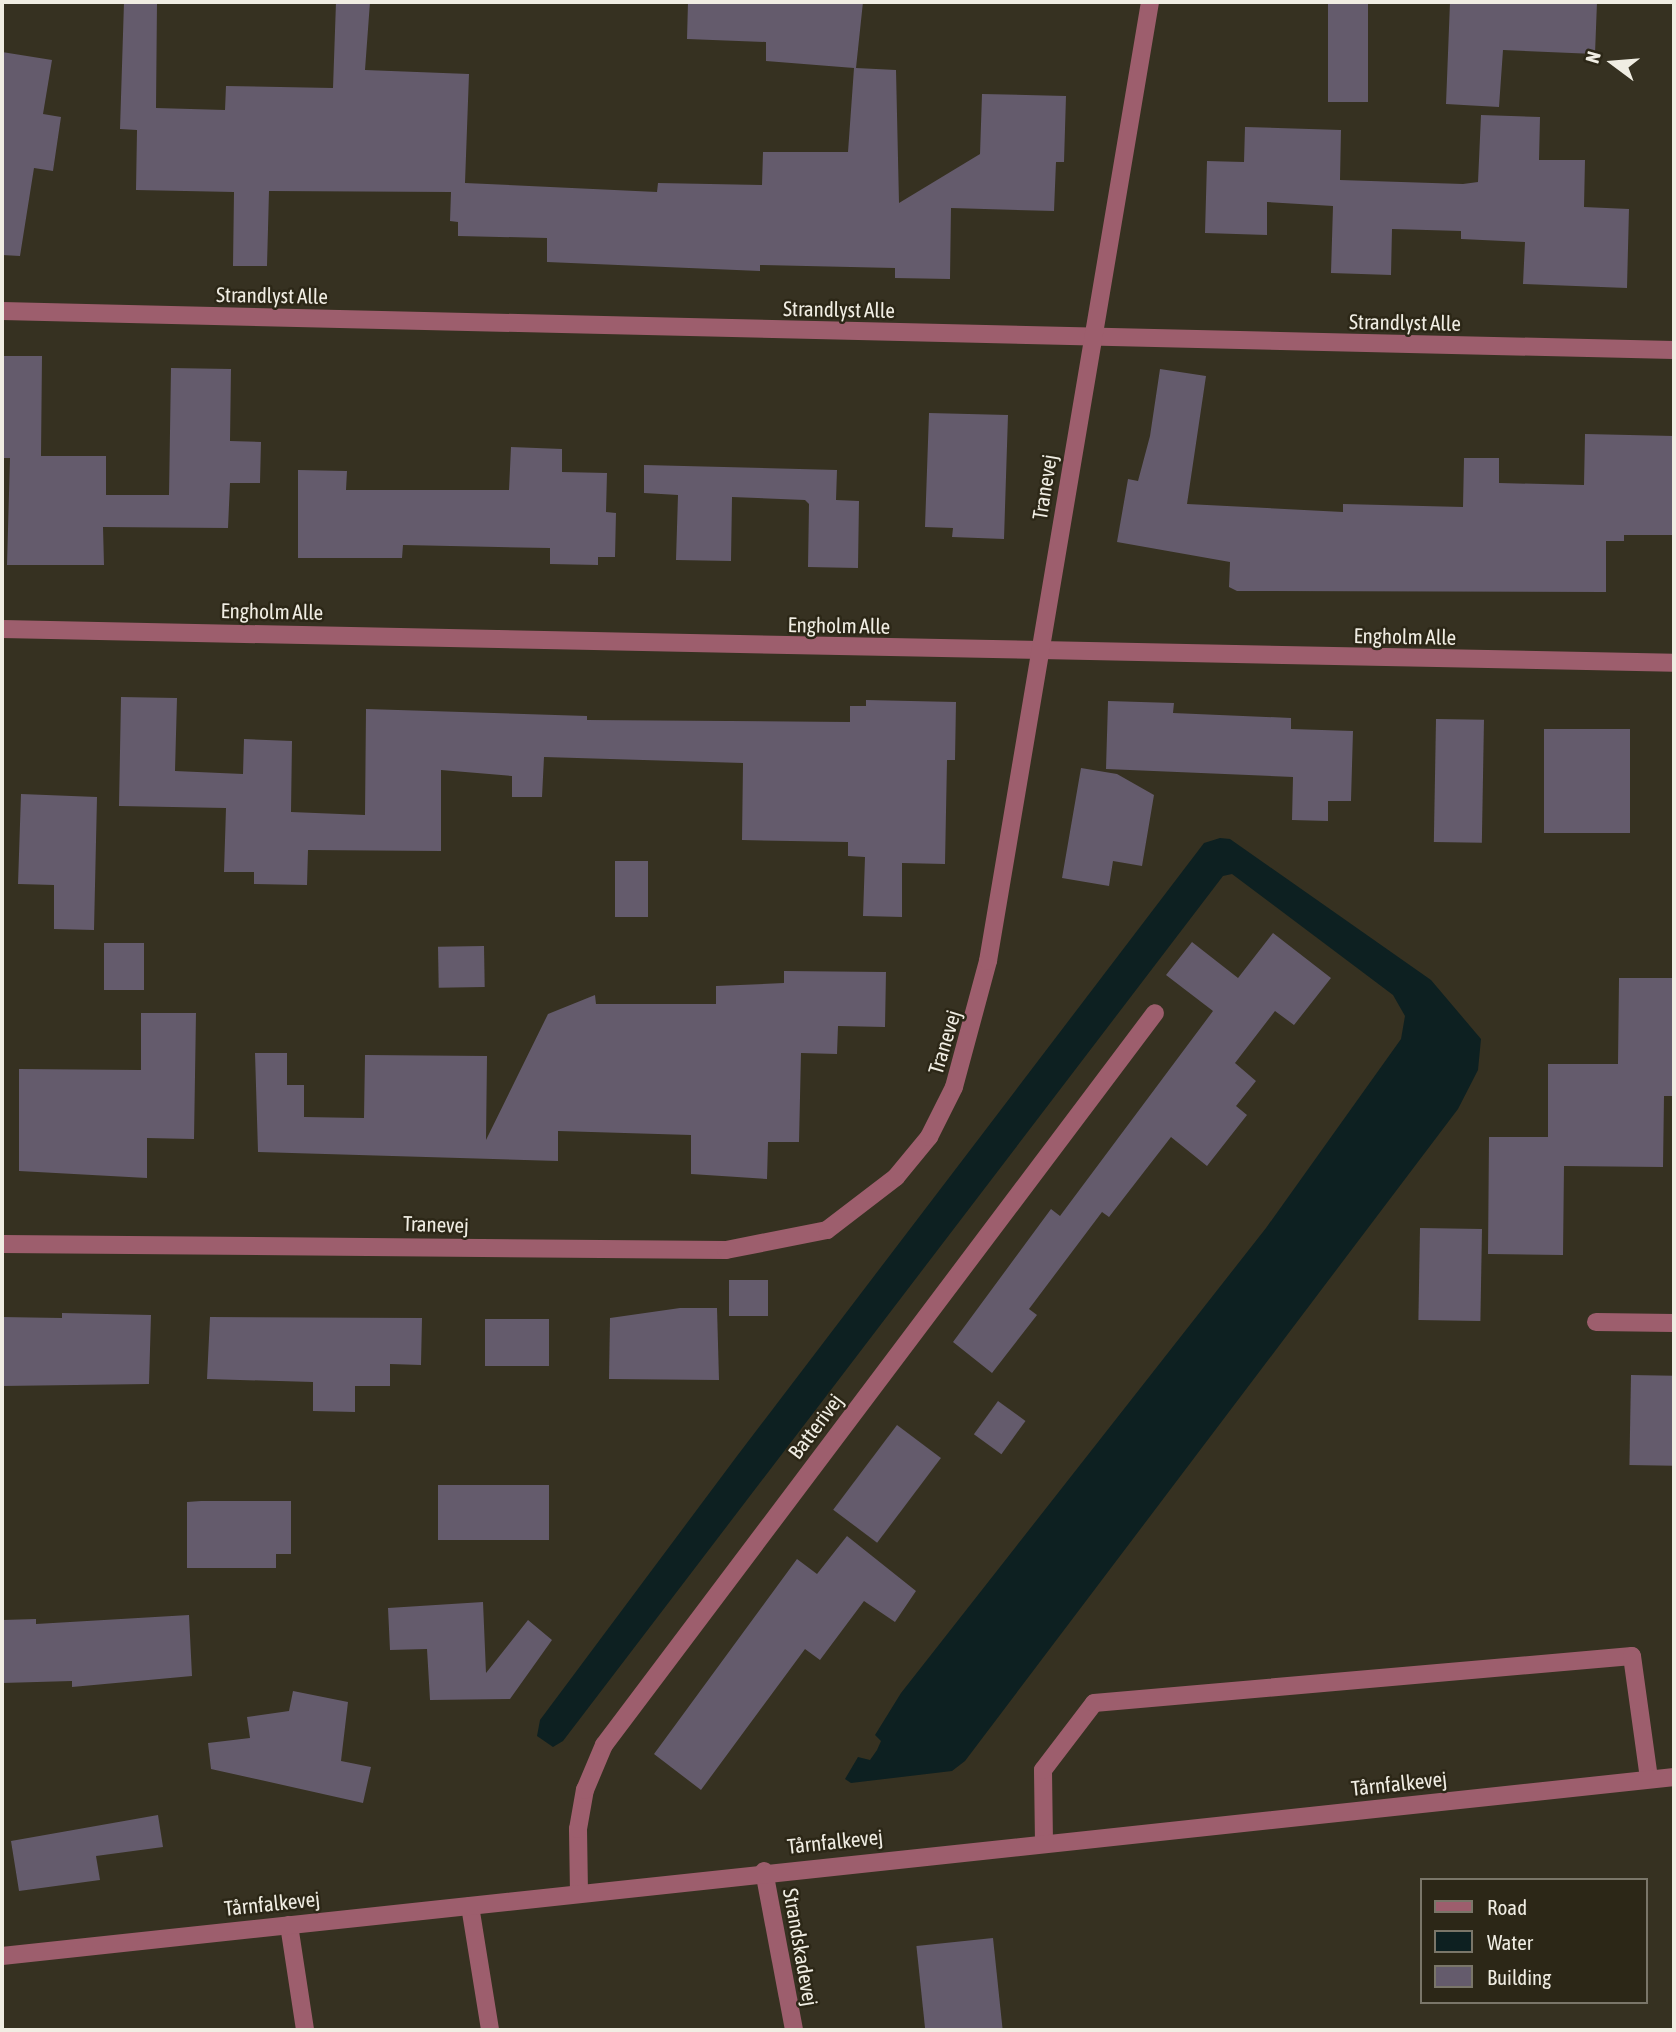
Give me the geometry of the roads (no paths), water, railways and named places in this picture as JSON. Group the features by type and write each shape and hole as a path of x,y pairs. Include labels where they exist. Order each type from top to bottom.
{"street":[{"name":"Tranevej","path":"2,1244 726,1250 827,1230 896,1177 929,1137 954,1087 988,961 1043,653 1089,338 1150,2"},
{"name":"Strandlyst Alle","path":"2,311 1674,350"},
{"name":"Engholm Alle","path":"2,629 1043,653 1674,663"},
{"name":"Batterivej","path":"579,1893 578,1829 585,1790 604,1745 1155,1013"},
{"path":"1596,1322 1674,1323"},
{"path":"1044,1843 1044,1770 1094,1703 1632,1656 1649,1779"},
{"name":"Tårnfalkevej","path":"2,1956 470,1906 764,1871 1674,1777"},
{"name":"Strandskadevej","path":"764,1871 793,2030"},
{"path":"470,1906 491,2030"},
{"path":"289,1924 305,2030"}],"water":[{"path":"1220,838 1230,839 1431,980 1481,1039 1478,1070 1458,1109 965,1761 952,1771 851,1783 845,1779 858,1757 870,1760 881,1741 875,1735 901,1693 1266,1228 1401,1039 1405,1016 1393,995 1232,874 1223,876 563,1741 553,1747 537,1736 540,1720 737,1456 1204,843"}]}
